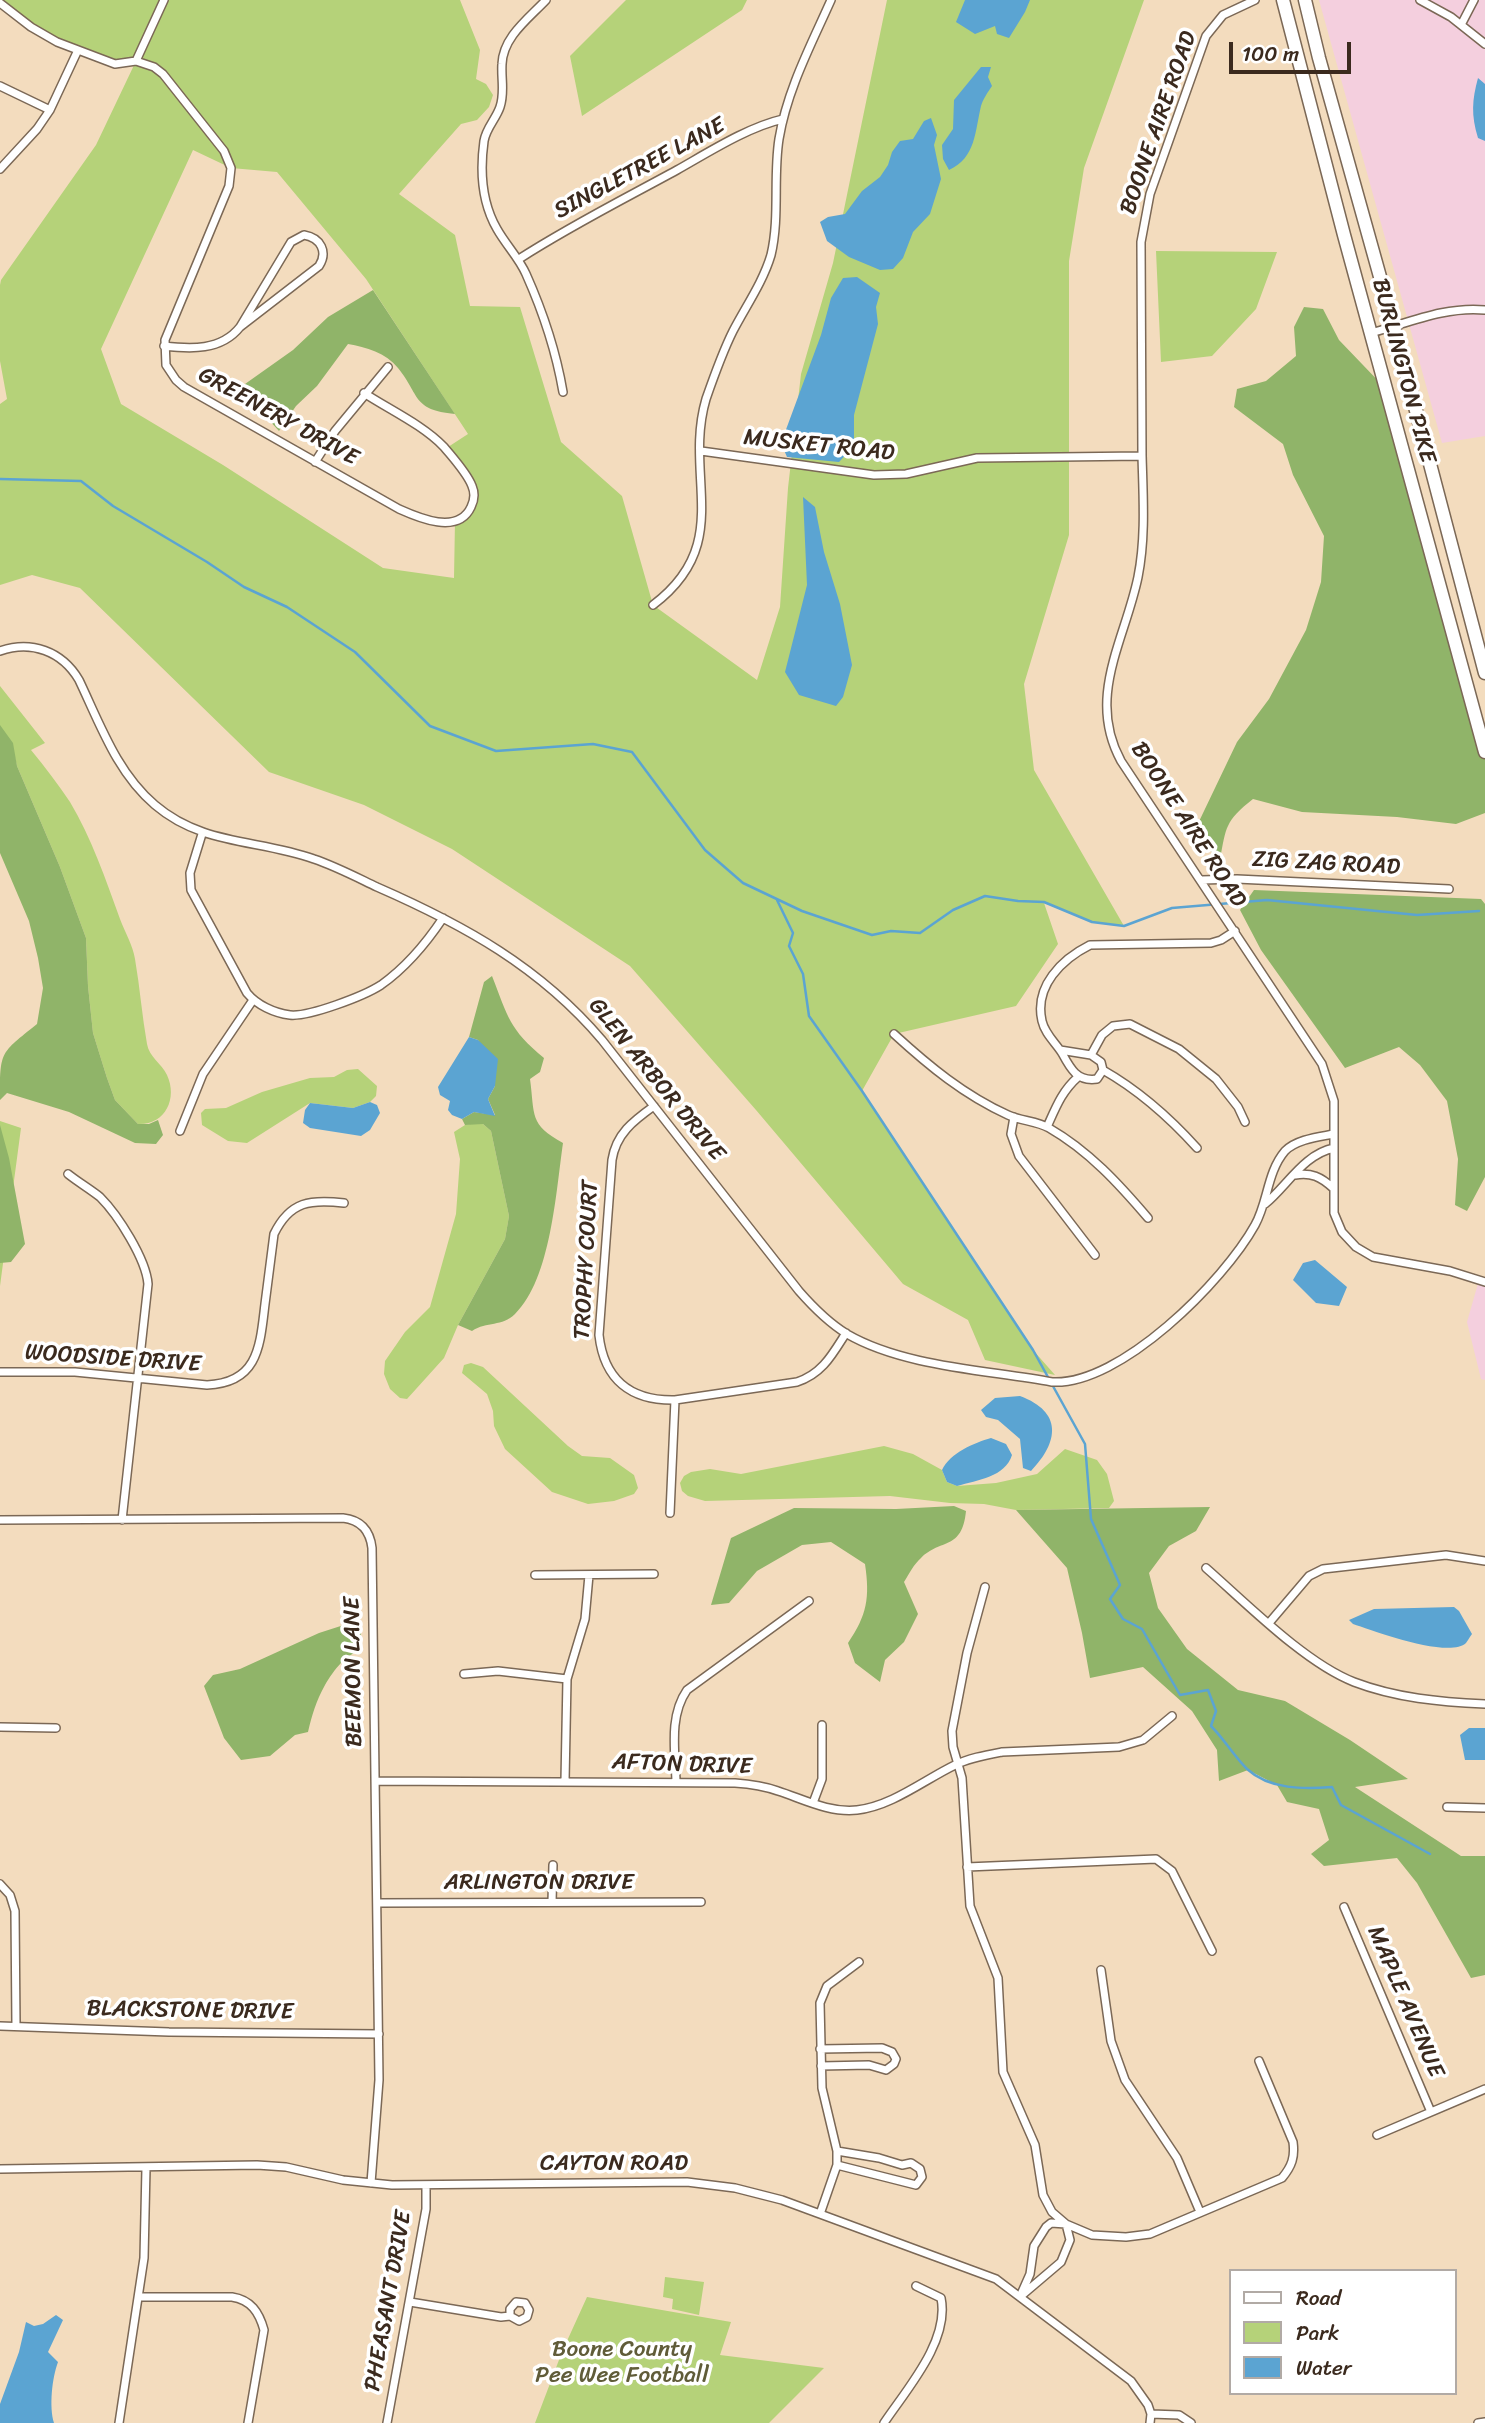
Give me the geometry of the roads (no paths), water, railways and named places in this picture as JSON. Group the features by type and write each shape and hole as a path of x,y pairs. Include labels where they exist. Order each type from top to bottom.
{"main road":[{"name":"BURLINGTON PIKE","path":"1283,0 1485,752"},
{"name":"BURLINGTON PIKE","path":"1305,0 1485,673"}],"street":[{"path":"136,61 164,0"},
{"path":"546,0 509,39 503,51 503,94 500,108 487,130 482,158 486,202 497,229 519,259 550,334 563,392"},
{"path":"653,605 682,575 698,541 703,513 701,428 704,409 717,367 733,331 761,281 770,257 774,238 778,142 783,119 798,76 831,0"},
{"name":"BOONE AIRE ROAD","path":"1255,0 1223,15 1206,36 1150,194 1141,242 1143,517 1139,574 1108,679 1106,717 1111,741 1121,761 1322,1064 1334,1101 1333,1188 1337,1223 1348,1240 1365,1253 1381,1259 1450,1271 1485,1282"},
{"path":"1420,0 1461,24 1485,44"},
{"path":"1461,24 1474,0"},
{"path":"0,3 31,27 78,50 115,64 136,61 154,67 170,82 224,151 231,168 229,186 164,346 190,349 230,337 319,266 324,253 317,240 304,235 291,242 240,327"},
{"path":"0,170 37,129 50,110 78,50"},
{"path":"0,86 50,110"},
{"name":"SINGLETREE LANE","path":"519,259 550,239 698,158 769,122 783,119"},
{"path":"1371,333 1454,311 1485,310"},
{"name":"GREENERY DRIVE","path":"164,346 164,356 170,373 184,387 399,509 419,517 449,523 460,519 469,511 473,499 472,485 446,449 427,433 364,393"},
{"path":"315,462 364,393 388,367"},
{"name":"MUSKET ROAD","path":"701,451 874,475 906,474 977,458 1142,456"},
{"name":"GLEN ARBOR DRIVE","path":"0,651 28,646 51,652 61,659 79,680 116,757 131,780 170,817 202,834 313,858 443,918 514,960 558,993 603,1040 799,1292 821,1314 846,1333 879,1349 911,1358 1052,1382 1081,1379 1129,1356 1161,1332 1230,1261 1255,1224 1265,1204 1274,1170 1287,1149 1306,1140 1334,1134"},
{"path":"202,834 190,873 191,890 253,1000 278,1012 303,1014 364,995 396,972 434,932 443,918"},
{"name":"ZIG ZAG ROAD","path":"1202,880 1237,879 1449,889"},
{"path":"1103,1070 1097,1079 1078,1077 1047,1034 1041,1020 1042,1000 1050,978 1060,964 1090,946 1211,943 1235,931"},
{"path":"180,1131 203,1074 253,1000"},
{"path":"1091,1055 1102,1035 1113,1026 1130,1024 1179,1049 1216,1079 1238,1107 1245,1122"},
{"path":"894,1034 926,1064 958,1087 1014,1117 1048,1127 1106,1169 1149,1218"},
{"path":"1060,1050 1091,1055 1101,1062 1103,1070 1135,1089 1170,1118 1197,1148"},
{"path":"1048,1127 1066,1088 1078,1077"},
{"name":"TROPHY COURT","path":"654,1106 625,1129 619,1136 613,1153 599,1335 606,1363 624,1386 647,1398 675,1400 805,1380 825,1366 846,1333"},
{"path":"1014,1117 1011,1134 1019,1156 1095,1255"},
{"name":"GLEN ARBOR DRIVE","path":"1265,1204 1319,1153 1334,1148"},
{"path":"1294,1175 1305,1173 1317,1176 1333,1188"},
{"path":"68,1174 105,1203 144,1265 148,1284 122,1520"},
{"name":"WOODSIDE DRIVE","path":"0,1372 75,1372 217,1385 236,1378 256,1356 260,1346 274,1234 279,1222 296,1207 307,1202 320,1200 344,1203"},
{"path":"670,1513 675,1400"},
{"name":"BEEMON LANE","path":"0,1520 343,1518 362,1525 369,1535 372,1548 379,2034 379,2080 371,2183"},
{"path":"1269,1623 1309,1576 1323,1569 1446,1555 1485,1560"},
{"path":"1206,1568 1317,1662 1352,1681 1390,1694 1443,1702 1485,1704"},
{"path":"536,1575 654,1574"},
{"path":"565,1781 567,1679 585,1619 589,1575"},
{"path":"985,1587 967,1654 952,1731 953,1747 962,1778 970,1906 998,1978 1003,2072 1035,2145 1043,2195 1052,2212 1079,2232 1092,2235 1126,2237 1150,2234 1282,2178 1290,2169 1295,2154 1293,2141 1259,2062"},
{"path":"676,1781 674,1734 677,1711 687,1690 809,1601"},
{"path":"464,1674 498,1671 567,1679"},
{"name":"AFTON DRIVE","path":"376,1781 676,1781 754,1785 837,1809 857,1810 892,1799 958,1763 1002,1752 1130,1745 1154,1732 1172,1716"},
{"path":"813,1803 822,1779 822,1725"},
{"path":"0,1727 56,1728"},
{"path":"1447,1807 1485,1808"},
{"path":"967,1867 1156,1859 1172,1871 1212,1951"},
{"path":"552,1902 553,1866"},
{"path":"0,1884 10,1895 15,1911 16,2026"},
{"name":"ARLINGTON DRIVE","path":"377,1903 701,1902"},
{"name":"MAPLE AVENUE","path":"1344,1907 1431,2112"},
{"path":"820,2214 837,2165 837,2151 833,2127 825,2107 819,2014 822,1995 834,1979 859,1962"},
{"path":"1101,1970 1111,2041 1125,2080 1177,2158 1200,2212"},
{"name":"BLACKSTONE DRIVE","path":"0,2026 169,2032 379,2034"},
{"path":"820,2049 883,2048 892,2052 896,2059 886,2070 869,2065 821,2066"},
{"path":"1377,2135 1485,2089"},
{"path":"837,2151 879,2158 896,2164 911,2163 920,2169 922,2178 919,2183 911,2186 837,2165"},
{"name":"CAYTON ROAD","path":"0,2169 273,2166 371,2183 426,2186 687,2182 759,2193 985,2274 1021,2296 1131,2381 1142,2393 1151,2414"},
{"path":"119,2423 144,2258 146,2168"},
{"name":"PHEASANT DRIVE","path":"387,2423 426,2209 426,2186"},
{"path":"1021,2296 1028,2281 1039,2236 1051,2223 1066,2224"},
{"path":"1021,2296 1061,2262 1070,2240 1066,2224"},
{"path":"884,2423 931,2353 937,2336 941,2298 916,2286"},
{"path":"139,2297 232,2297 253,2306 264,2330 248,2423"},
{"path":"410,2302 501,2317 510,2316"},
{"path":"1150,2423 1151,2414 1179,2415 1191,2423"},
{"path":"1478,2423 1485,2422"}],"water":[{"path":"965,0 1030,0 1009,38 997,34 995,26 975,34 956,22"},
{"path":"981,67 991,67 988,77 992,86 982,103 969,151 958,165 949,170 943,159 942,145 953,129 954,100"},
{"path":"1478,78 1485,84 1485,141 1478,138 1473,115"},
{"path":"931,118 937,135 934,145 941,179 930,214 913,232 903,258 893,269 880,270 849,257 827,241 820,222 828,217 845,214 862,191 880,177 900,141 913,139 924,121"},
{"path":"857,277 880,293 876,307 878,324 854,415 854,446 839,462 787,457 781,443 821,335 831,298 843,278"},
{"path":"803,497 815,507 824,552 840,604 852,665 843,697 836,706 799,695 785,672 807,585"},
{"path":"469,1037 478,1040 498,1059 495,1086 488,1099 495,1116 474,1112 462,1119 452,1115 448,1110 450,1101 440,1095 438,1087"},
{"path":"370,1102 377,1105 380,1113 370,1130 361,1136 310,1128 303,1123 305,1110 310,1103 353,1108"},
{"path":"1315,1260 1347,1287 1339,1306 1316,1303 1293,1280 1303,1263"},
{"path":"1020,1396 1044,1410 1052,1429 1047,1449 1031,1471 1023,1468 1020,1439 998,1420 986,1417 981,1410 995,1398"},
{"path":"991,1438 1006,1444 1012,1455 1003,1468 990,1476 957,1486 947,1482 942,1470 951,1459 970,1446"},
{"path":"1454,1607 1472,1634 1466,1643 1457,1647 1444,1648 1411,1642 1353,1624 1349,1620 1374,1609"},
{"path":"1469,1728 1485,1728 1485,1760 1465,1760 1460,1735"},
{"path":"56,2315 63,2320 48,2352 58,2362 52,2392 54,2423 0,2423 0,2404 19,2352 26,2322 34,2326 43,2324"}],"waterway":[{"path":"0,479 81,481 113,506 244,587 287,607 355,652 430,726 496,751 593,744 632,752 705,850 743,883 802,911 872,935 891,931 920,933 953,910 985,896 1044,902 1092,922 1124,926 1172,908 1267,900 1417,915 1479,911"},
{"path":"777,900 793,933 789,946 803,974 809,1016 862,1091 1033,1350 1085,1444 1091,1519 1120,1585 1110,1599 1123,1619 1142,1629 1180,1695 1208,1690 1216,1711 1211,1726 1256,1776 1288,1787 1332,1787 1341,1805 1430,1854"}],"park label":[{"name":"Boone County Pee Wee Football","path":"622,2363"}]}
